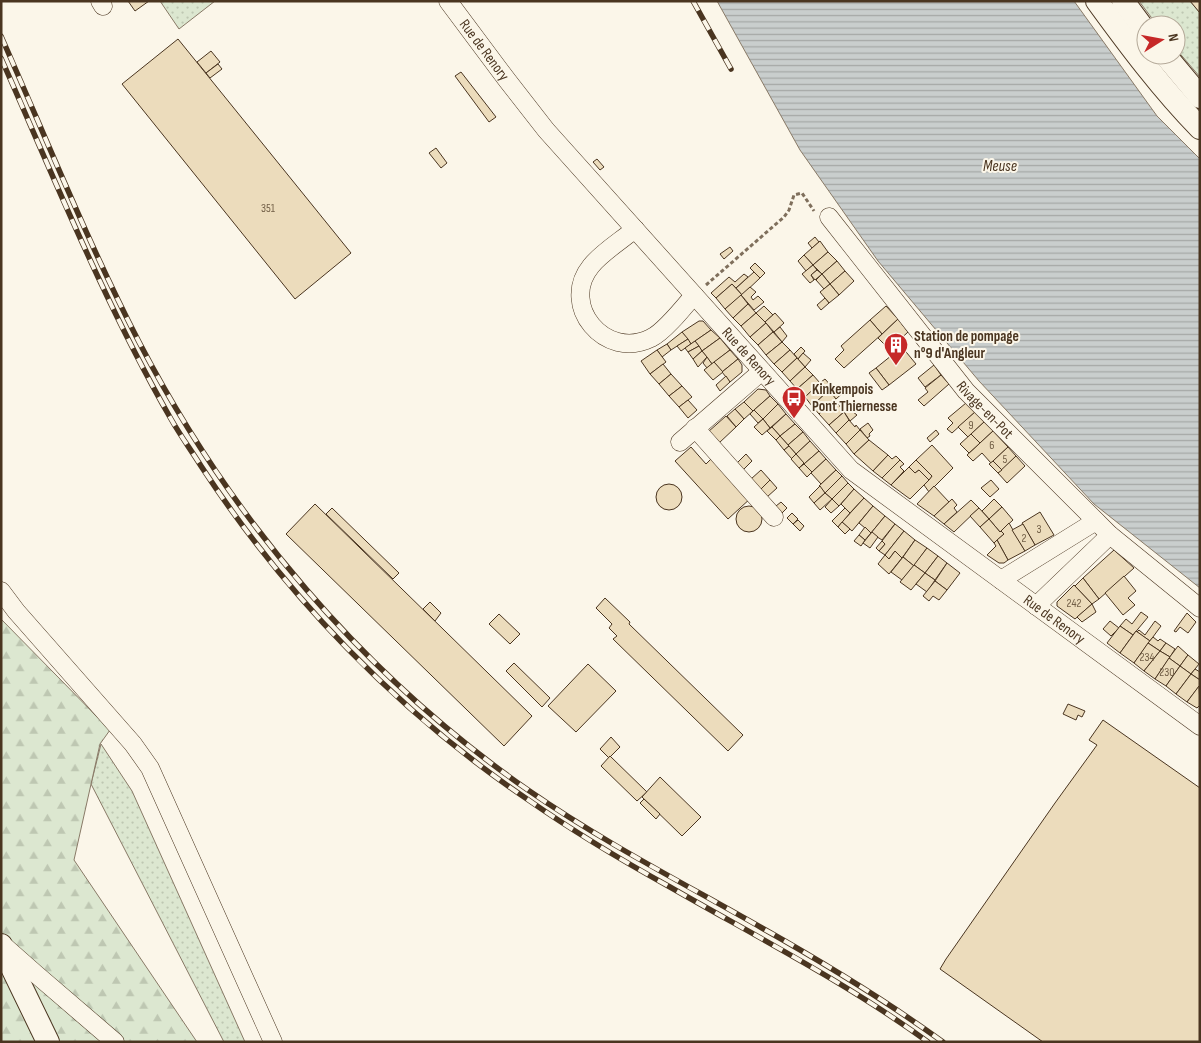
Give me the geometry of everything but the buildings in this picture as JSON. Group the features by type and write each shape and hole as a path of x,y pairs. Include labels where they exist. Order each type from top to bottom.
{"main road":[{"path":"1097,1 1139,58 1200,128"},
{"path":"1123,1 1136,19"},
{"path":"1173,65 1200,97"},
{"path":"1,944 48,1042"}],"street":[{"name":"Rue de Renory","path":"448,1 527,107 851,470 1200,726"},
{"name":"Rivage-en-Pot","path":"829,217 966,391 1110,535 1200,608"},
{"path":"635,229 590,266 583,282 580,297 583,312 593,326 603,336 614,341 639,343 653,337 694,295"},
{"path":"680,442 762,371"},
{"path":"695,428 774,517"},
{"path":"1001,580 1096,521"},
{"path":"1036,606 1110,535"},
{"path":"1,591 16,611 133,744 150,768 273,1042"},
{"path":"1,944 115,1042"}],"path":[{"path":"694,295 784,217 789,210 794,195 802,193 815,212 829,217"}],"green space":[{"path":"160,1 215,1 179,29"},
{"path":"1139,1 1190,1 1200,13 1200,77 1186,61 1186,15 1150,15"},
{"path":"1,619 110,730 100,744 74,860 197,1042 1,1042"},
{"path":"101,744 132,791 245,1042 224,1042 91,784"}],"water":[{"name":"Meuse","path":"717,1 1074,1 1157,116 1200,159 1200,588 1094,504 979,381 878,261 800,150"}],"railway":[{"path":"693,1 731,69"},
{"path":"1,36 102,267 139,342 175,407 216,471 259,531 306,590 357,645 411,697 468,745 556,809 614,845 831,968 899,1011 943,1042"},
{"path":"1,58 102,286 174,425 234,514 307,606 390,690 434,729 479,765 544,811 633,866 834,980 928,1042"}],"place":[{"name":"Station de pompage n°9 d'Angleur","path":"896,366"},
{"name":"Kinkempois Pont Thiernesse","path":"794,419"}]}
